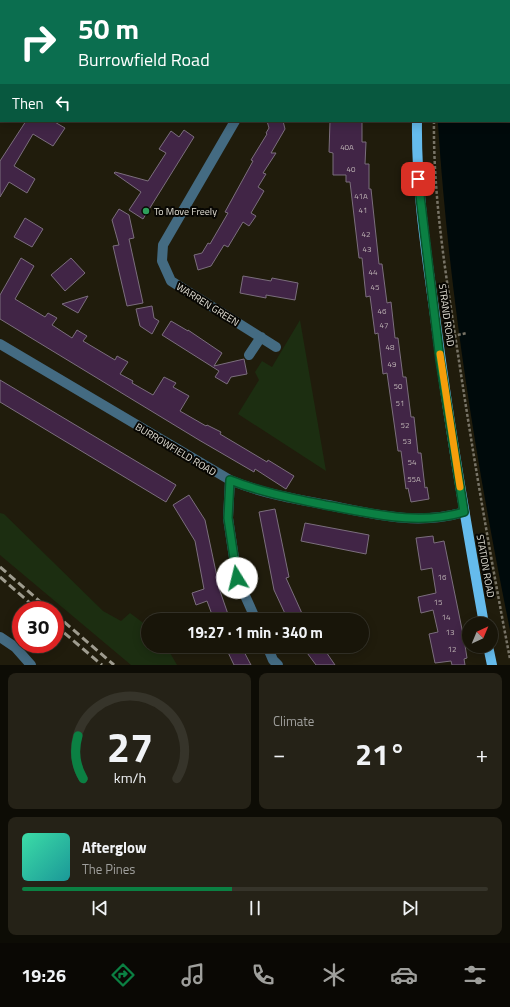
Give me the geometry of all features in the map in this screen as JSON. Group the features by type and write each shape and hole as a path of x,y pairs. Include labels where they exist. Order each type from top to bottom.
{"main road":[{"name":"STRAND ROAD","path":"417,122 417,163 422,225 440,360 464,512"},
{"name":"STATION ROAD","path":"464,512 483,617"},
{"path":"489,653 492,665"}],"street":[{"name":"WARREN GREEN","path":"234,122 163,245 162,261 171,281 276,347"},
{"path":"249,355 261,337"},
{"name":"BURROWFIELD ROAD","path":"0,344 230,480 254,490 396,518 433,518 464,512"},
{"path":"230,480 228,518 237,578 253,613"},
{"path":"0,637 15,647 31,665"},
{"path":"271,653 278,665"}],"path":[{"path":"434,122 440,228 455,336 484,523 510,659"},
{"path":"455,336 467,333"}],"green space":[{"path":"300,320 326,471 238,414 259,380 255,372 262,361 272,367"},
{"path":"0,513 4,514 103,611 121,621 130,613 141,621 141,653 170,653 177,665 131,665 64,609 64,601 55,601 0,555"}],"shaded area":[{"path":"438,122 510,122 510,630 486,504 465,378 449,251"}],"building":[{"path":"25,122 55,122 65,128 53,146 33,134 14,166 35,179 27,193 9,182 0,197 0,161"},
{"path":"267,122 283,122 285,129 271,153 276,153 263,173 266,174 258,187 264,191 251,213 256,216 249,226 243,222 228,247 224,245 211,266 198,270 194,255 202,253 208,243 210,244 228,213 225,212 269,128"},
{"path":"330,122 362,122 362,142 366,142 365,164 369,164 369,189 371,189 379,264 382,264 387,303 391,302 395,338 398,338 403,377 406,377 411,417 414,417 418,453 421,453 425,488 427,487 429,499 411,502 408,488 406,489 401,451 398,451 387,373 383,374 378,333 375,334 370,296 366,297 362,258 359,258 350,182 346,182 346,175 333,175 333,153 329,152"},
{"path":"184,130 194,137 143,219 129,210 141,192 114,173 115,172 148,181 166,153 159,149 171,131 179,137"},
{"path":"119,209 129,215 134,238 129,239 143,303 127,306 113,246 119,245 112,220"},
{"path":"25,218 43,229 32,247 14,237"},
{"path":"21,258 34,266 15,299 45,317 48,313 57,318 52,325 72,338 77,330 87,336 83,341 115,360 117,356 128,362 120,374 153,395 164,377 176,383 173,387 189,396 180,411 206,426 207,425 221,432 220,434 294,476 286,489 255,469 254,472 199,440 0,319 0,295"},
{"path":"71,258 85,273 65,291 51,275"},
{"path":"243,276 271,281 272,278 298,283 295,300 266,295 266,298 240,293"},
{"path":"88,296 78,313 62,304"},
{"path":"152,306 154,318 159,321 152,334 140,326 136,309"},
{"path":"171,321 188,330 222,353 214,366 244,359 247,374 231,377 227,384 215,377 219,371 162,335"},
{"path":"0,380 176,485 166,502 0,402"},
{"path":"189,495 205,520 220,591 228,613 211,613 207,601 196,605 192,593 204,589 195,541 173,505"},
{"path":"275,509 289,577 286,578 302,613 285,613 274,590 259,512"},
{"path":"305,523 369,535 366,554 301,541"},
{"path":"433,536 434,543 444,541 462,629 462,653 466,653 467,658 464,659 465,665 452,665 451,661 435,663 429,634 438,632 433,610 421,613 418,597 436,593 432,568 421,570 416,538"},
{"path":"228,653 245,653 251,665 234,665"},
{"path":"307,653 327,653 335,665 316,665"}],"railway":[{"path":"0,567 40,601"},
{"path":"0,577 28,601"},
{"path":"64,622 114,665"},
{"path":"64,633 102,665"}],"slow traffic":[{"path":"440,354 460,487"}],"place":[{"name":"To Move Freely","path":"146,211"}],"route":[{"path":"237,578 228,518 230,480 254,490 396,518 433,518 464,512 440,360 422,225 418,179"}]}
